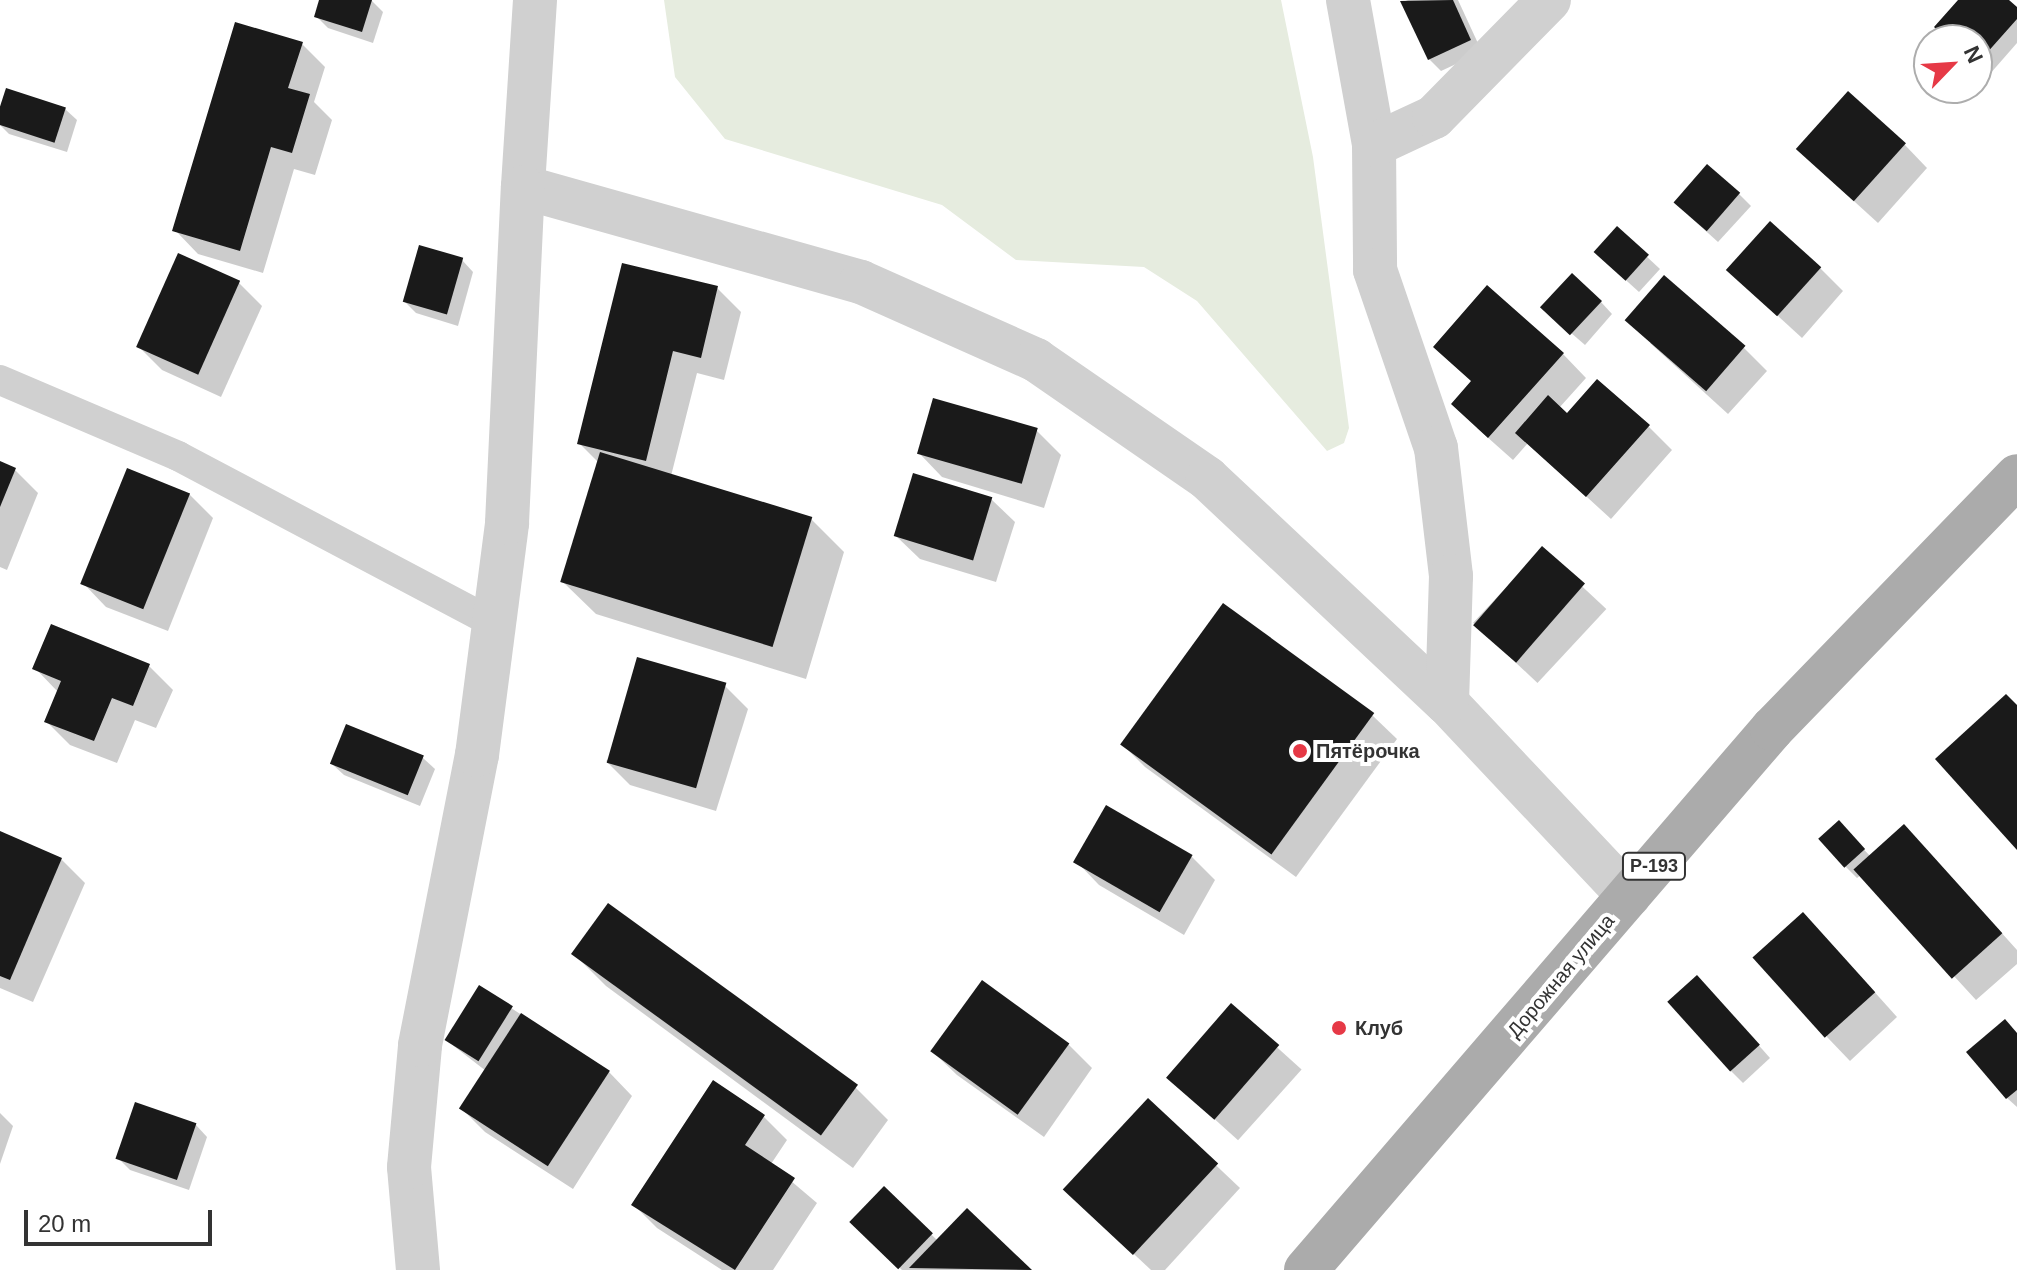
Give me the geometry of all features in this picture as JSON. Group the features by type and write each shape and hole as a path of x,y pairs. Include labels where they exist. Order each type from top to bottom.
{"main road":[{"name":"Дорожная улица","path":"1306,1270 1772,729 2017,476"}],"street":[{"path":"418,1270 409,1167 420,1045 477,755 507,523 535,0"},
{"path":"1348,0 1374,145 1375,270 1436,448 1451,576 1447,703"},
{"path":"1374,145 1434,117 1549,0"},
{"path":"523,187 861,282 1036,360 1207,478 1447,703 1629,896"}],"lane":[{"path":"0,380 178,456 494,623"}],"shaded area":[{"path":"664,0 1281,0 1313,157 1349,428 1344,443 1327,451 1197,301 1144,267 1016,260 942,205 725,139 675,77"}],"building":[{"path":"319,0 372,0 362,32 314,17"},
{"path":"1453,0 1471,40 1428,60 1400,1"},
{"path":"1958,0 2009,0 2017,7 2017,19 1993,46 1993,24 1937,24"},
{"path":"235,22 303,42 288,88 310,94 292,153 271,147 240,251 172,231"},
{"path":"6,88 66,107 54,143 0,125 0,106"},
{"path":"1848,91 1906,143 1854,201 1796,149"},
{"path":"1707,164 1740,193 1707,231 1674,202"},
{"path":"1770,221 1821,267 1777,316 1726,270"},
{"path":"1617,226 1649,255 1626,281 1594,252"},
{"path":"419,245 463,258 447,314 403,302"},
{"path":"178,253 240,281 198,375 136,347"},
{"path":"622,263 718,286 701,358 673,351 646,461 577,444"},
{"path":"1572,273 1602,301 1570,335 1540,307"},
{"path":"1664,275 1746,346 1706,391 1625,320"},
{"path":"1487,285 1564,353 1488,438 1451,404 1471,381 1433,347"},
{"path":"1597,379 1650,425 1586,497 1515,433 1548,395 1567,413"},
{"path":"933,398 1038,428 1022,484 917,454"},
{"path":"600,452 812,517 773,647 560,582"},
{"path":"0,461 16,468 0,507"},
{"path":"127,468 190,493 143,609 80,584"},
{"path":"913,473 992,497 973,560 894,536"},
{"path":"1542,546 1585,583 1516,663 1473,625"},
{"path":"1223,603 1374,713 1271,854 1120,745"},
{"path":"51,624 150,664 133,706 112,698 94,741 44,722 61,681 32,669"},
{"path":"637,657 726,683 696,788 607,763"},
{"path":"2006,694 2017,705 2017,850 1935,759"},
{"path":"346,724 424,755 408,795 330,764"},
{"path":"1106,805 1193,855 1160,912 1073,862"},
{"path":"1839,820 1865,849 1844,868 1818,839"},
{"path":"1904,824 2002,933 1952,979 1853,870"},
{"path":"0,831 62,858 10,980 0,976"},
{"path":"608,903 858,1085 821,1136 571,954"},
{"path":"1803,912 1875,992 1825,1038 1752,958"},
{"path":"1697,975 1760,1045 1730,1072 1667,1002"},
{"path":"982,980 1069,1043 1018,1115 930,1051"},
{"path":"479,985 513,1006 478,1061 445,1040"},
{"path":"1231,1003 1279,1045 1214,1120 1166,1078"},
{"path":"521,1013 610,1071 548,1166 459,1109"},
{"path":"2005,1019 2017,1033 2017,1090 2006,1099 1966,1052"},
{"path":"713,1080 765,1115 745,1145 795,1178 735,1270 631,1205"},
{"path":"1148,1098 1218,1163 1133,1255 1063,1189"},
{"path":"135,1102 196,1123 177,1180 115,1159"},
{"path":"884,1186 933,1233 898,1269 849,1222"},
{"path":"967,1208 1032,1270 909,1268"}],"place":[{"name":"Пятёрочка","path":"1300,751"},
{"name":"Клуб","path":"1339,1028"}]}
